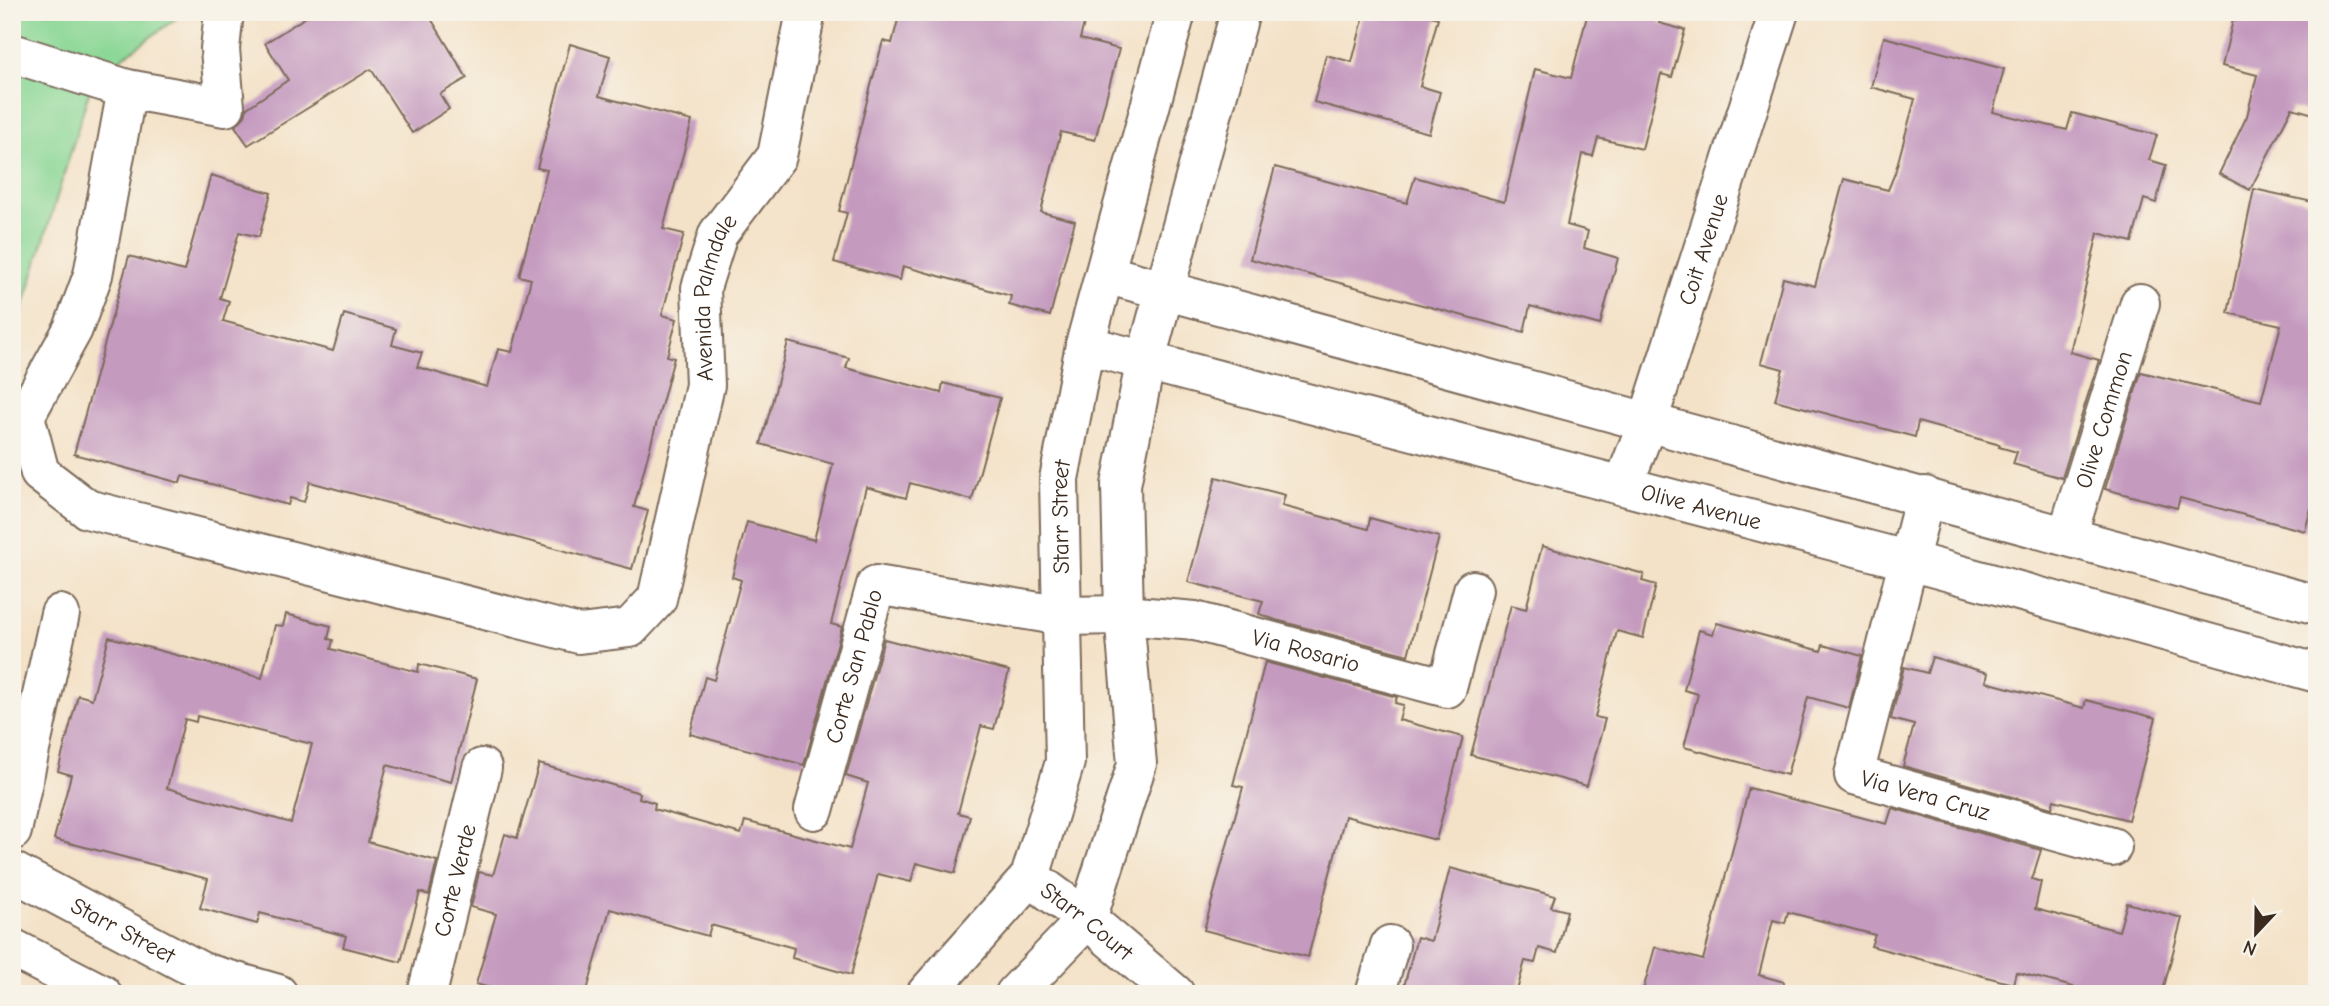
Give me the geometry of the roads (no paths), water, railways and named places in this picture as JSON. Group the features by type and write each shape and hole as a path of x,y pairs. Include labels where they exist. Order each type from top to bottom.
{"street":[{"path":"12,53 127,89 225,107 220,48 224,12"},
{"name":"Avenida Palmdale","path":"127,89 93,275 73,330 25,416 40,473 87,509 579,634 630,628 657,599 705,385 701,288 718,234 777,156 806,12"},
{"name":"Starr Street","path":"926,994 1030,877 1065,762 1059,479 1085,345 1176,12"},
{"path":"1015,994 1087,919 1137,764 1124,615 1121,485 1146,359 1240,12"},
{"name":"Coit Avenue","path":"1623,485 1648,421 1779,12"},
{"path":"1105,274 2317,604"},
{"name":"Olive Common","path":"2067,536 2140,303"},
{"name":"Olive Avenue","path":"1085,345 1906,560 2317,673"},
{"name":"Via Vera Cruz","path":"1924,496 1854,775 2112,847"},
{"name":"Corte San Pablo","path":"814,810 876,585 1063,615"},
{"name":"Via Rosario","path":"1063,615 1124,615 1195,621 1447,688 1473,590"},
{"path":"12,831 60,614"},
{"name":"Corte Verde","path":"427,994 482,768"},
{"name":"Starr Street","path":"12,871 202,972 278,994"},
{"name":"Starr Court","path":"1030,877 1087,919 1175,994"},
{"path":"1375,994 1390,945"},
{"path":"12,948 102,994"}]}
